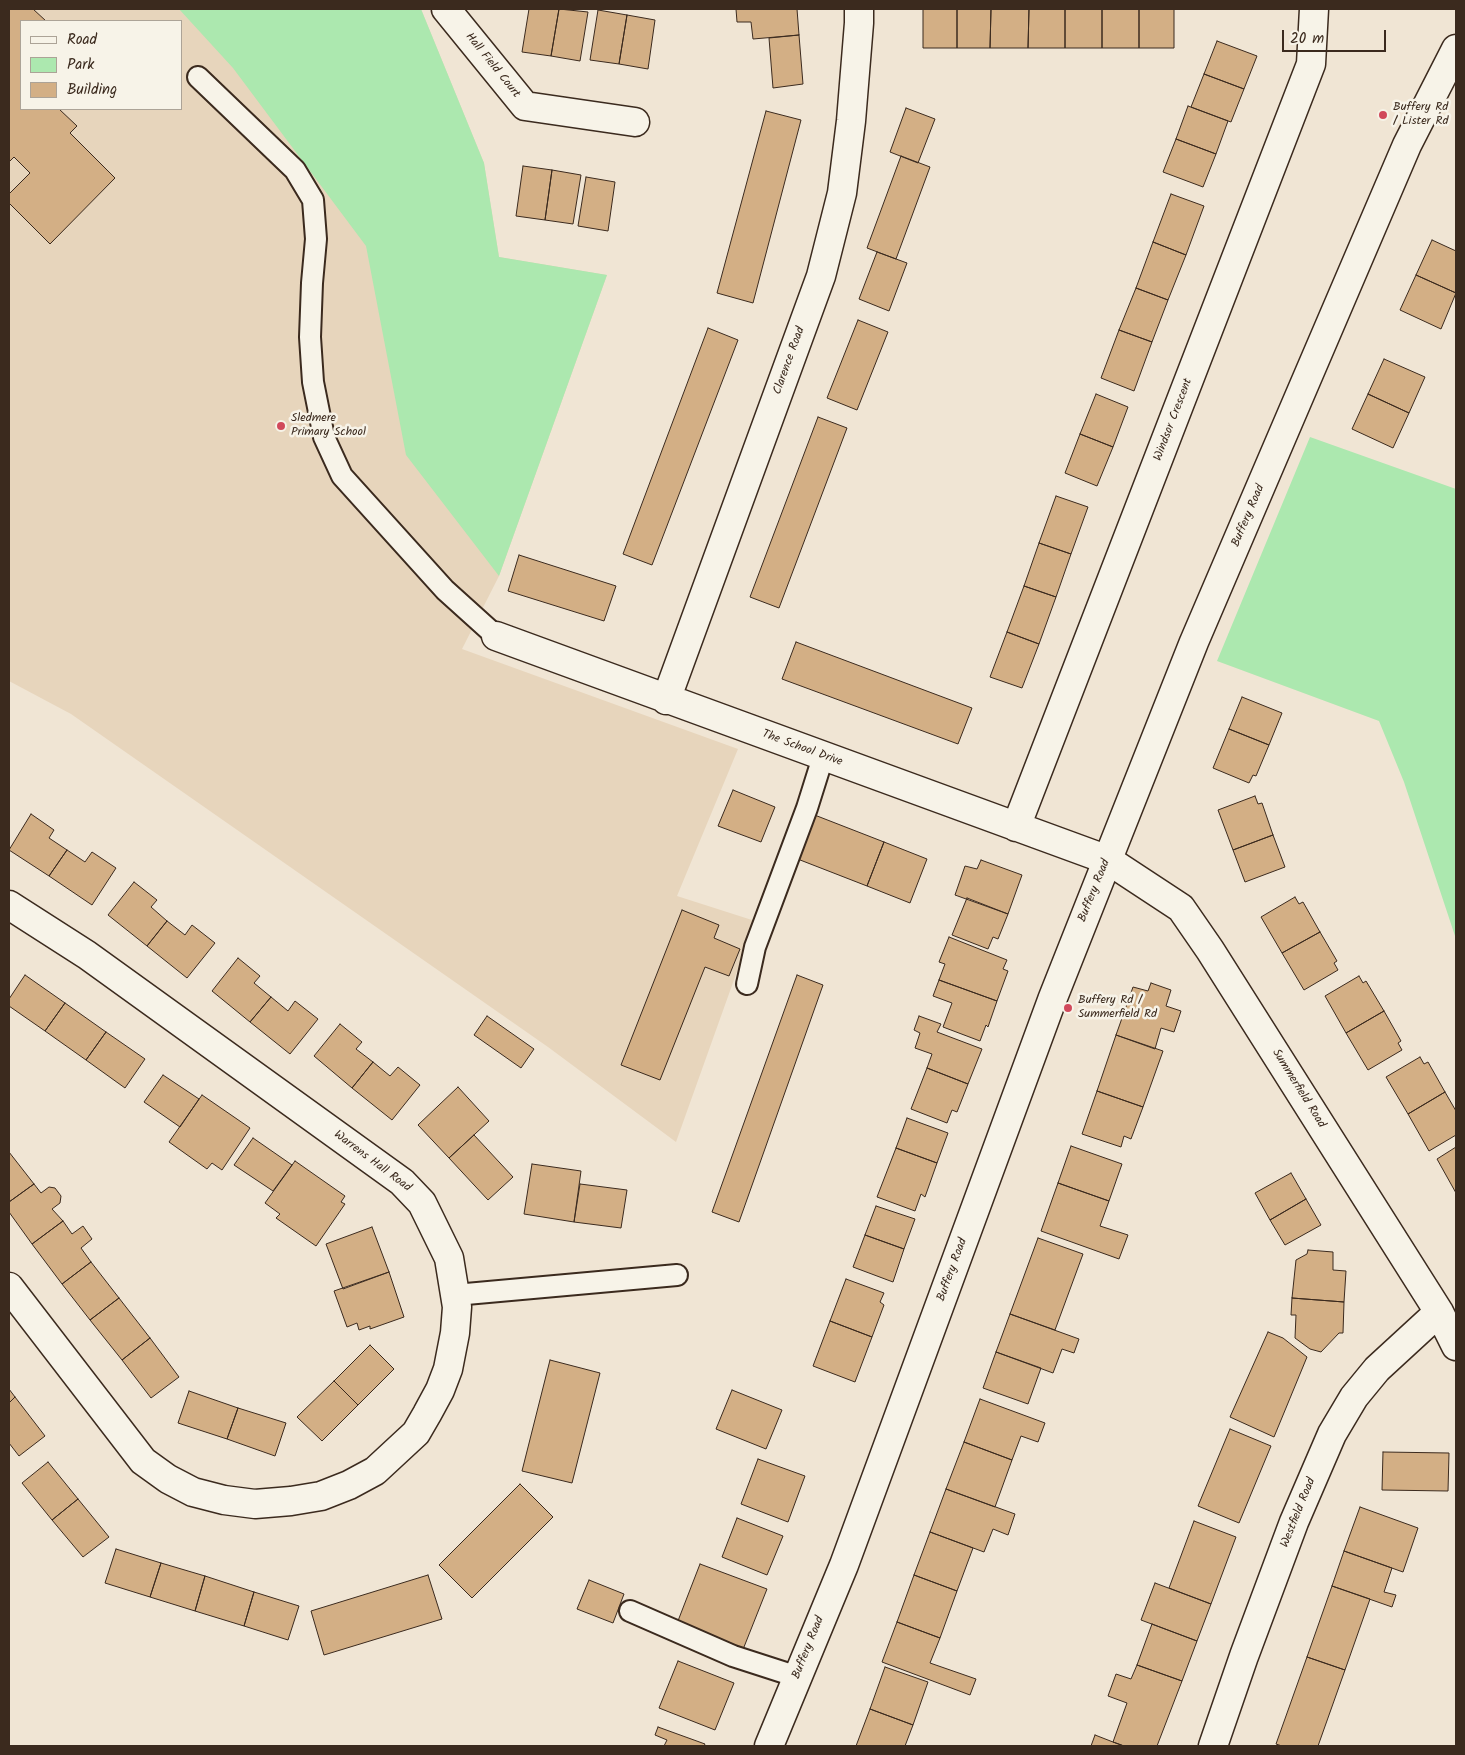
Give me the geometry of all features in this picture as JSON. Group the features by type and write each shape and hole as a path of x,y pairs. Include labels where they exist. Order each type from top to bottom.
{"street":[{"name":"Hall Field Court","path":"446,9 525,106 635,122"},
{"name":"Clarence Road","path":"666,700 821,276 842,193 851,121 859,9"},
{"name":"Windsor Crescent","path":"1016,827 1311,64 1314,9"},
{"name":"Buffery Road","path":"769,1746 844,1565 1052,1000 1194,642 1407,145 1456,50"},
{"name":"The School Drive","path":"496,636 666,700 1108,860"},
{"name":"Summerfield Road","path":"1108,860 1180,908 1210,950 1439,1312 1456,1346"},
{"name":"Warrens Hall Road","path":"9,906 87,955 402,1182 422,1203 436,1228 449,1258 457,1307 455,1333 448,1369 440,1390 416,1433 375,1471 349,1485 321,1496 255,1504 224,1500 193,1492 168,1479 143,1461 9,1287"},
{"name":"Westfield Road","path":"1213,1746 1294,1522 1332,1434 1354,1397 1377,1369 1439,1312"}],"lane":[{"path":"198,77 295,170 314,200 316,239 310,338 313,382 324,437 342,476 444,590 496,636"},
{"path":"747,984 755,947 807,808 823,757"},
{"path":"455,1295 677,1275"},
{"path":"630,1611 733,1656 798,1677"}],"shaded area":[{"name":"Sledmere Primary School","path":"9,9 421,9 484,163 499,257 607,275 499,576 462,649 738,749 677,896 755,921 676,1142 548,1047 71,714 9,681"}],"green space":[{"path":"179,9 421,9 484,163 499,257 607,275 499,576 406,455 366,246 233,68"},
{"path":"1310,437 1456,489 1456,939 1404,782 1379,721 1217,661"}],"building":[{"path":"9,9 33,9 45,20 20,20 20,110 60,110 77,126 70,133 115,178 50,244 9,203 9,194 30,173 14,157 9,162"},
{"path":"529,9 559,9 551,56 522,52"},
{"path":"559,9 588,12 580,61 551,56"},
{"path":"736,9 797,9 799,35 753,39 751,22 737,22"},
{"path":"923,9 957,9 957,48 923,48"},
{"path":"957,9 991,9 990,48 957,48"},
{"path":"991,9 1029,9 1028,48 990,48"},
{"path":"1029,9 1065,9 1065,48 1028,48"},
{"path":"1065,9 1102,9 1102,48 1065,48"},
{"path":"1102,9 1139,9 1139,48 1102,48"},
{"path":"1139,9 1174,9 1174,48 1139,48"},
{"path":"598,10 627,15 619,64 590,60"},
{"path":"627,15 655,20 648,69 619,64"},
{"path":"799,35 803,84 773,88 769,38"},
{"path":"1217,41 1257,56 1244,89 1204,74"},
{"path":"1204,74 1244,89 1231,122 1191,107"},
{"path":"1188,106 1228,121 1216,154 1176,139"},
{"path":"906,108 935,119 918,163 890,152"},
{"path":"766,111 801,120 753,303 717,293"},
{"path":"1176,139 1216,154 1203,187 1163,172"},
{"path":"901,156 930,167 896,259 867,248"},
{"path":"523,166 552,170 545,220 516,216"},
{"path":"552,170 581,175 573,224 545,220"},
{"path":"586,177 615,182 608,231 578,226"},
{"path":"1171,194 1204,206 1186,255 1153,242"},
{"path":"1432,240 1456,251 1456,293 1416,275"},
{"path":"1153,242 1186,255 1168,300 1136,288"},
{"path":"877,252 907,263 889,311 859,299"},
{"path":"1416,275 1456,293 1441,329 1400,310"},
{"path":"1136,288 1168,300 1152,342 1119,330"},
{"path":"858,320 888,332 857,410 827,398"},
{"path":"708,328 738,340 652,565 623,554"},
{"path":"1119,330 1152,342 1134,391 1101,378"},
{"path":"1384,359 1425,377 1409,413 1368,394"},
{"path":"1096,394 1128,407 1113,447 1080,434"},
{"path":"1368,394 1409,413 1393,448 1352,429"},
{"path":"818,417 847,428 779,608 750,597"},
{"path":"1080,434 1113,447 1097,486 1065,473"},
{"path":"1056,496 1088,507 1071,554 1039,543"},
{"path":"1039,543 1071,554 1056,597 1024,586"},
{"path":"519,555 616,586 604,621 508,591"},
{"path":"1024,586 1056,597 1039,644 1007,632"},
{"path":"1007,632 1039,644 1022,688 990,677"},
{"path":"796,642 972,708 958,744 782,679"},
{"path":"1242,697 1282,713 1269,745 1229,729"},
{"path":"1229,729 1269,745 1256,776 1253,775 1249,783 1213,768"},
{"path":"733,790 775,807 761,842 718,826"},
{"path":"1255,796 1258,804 1262,803 1273,835 1233,850 1218,810"},
{"path":"31,814 54,830 49,838 67,850 49,876 9,850"},
{"path":"812,814 884,842 867,886 795,858"},
{"path":"1273,835 1285,867 1245,882 1233,850"},
{"path":"884,842 927,859 910,903 867,886"},
{"path":"67,850 85,862 92,852 116,868 92,905 49,876"},
{"path":"981,860 1022,875 1008,914 955,895 965,866 977,869"},
{"path":"134,882 157,900 151,907 167,921 147,946 108,915"},
{"path":"1295,897 1299,904 1303,902 1320,932 1282,953 1261,917"},
{"path":"967,898 1008,914 998,939 993,937 988,949 952,935"},
{"path":"682,910 719,925 714,938 740,949 729,976 705,967 660,1080 621,1065"},
{"path":"167,921 185,935 192,925 215,943 187,978 147,946"},
{"path":"1320,932 1337,961 1334,963 1338,970 1304,990 1282,953"},
{"path":"949,937 1007,960 1003,969 1008,971 997,1001 939,980 945,964 939,962"},
{"path":"238,958 260,976 254,983 271,997 250,1022 212,991"},
{"path":"25,975 65,1003 45,1031 9,1006 9,999"},
{"path":"797,975 823,985 739,1222 712,1212"},
{"path":"1359,976 1363,983 1366,981 1384,1011 1346,1033 1325,996"},
{"path":"939,980 997,1001 988,1027 986,1025 980,1041 943,1027 952,1003 933,996"},
{"path":"1151,983 1171,990 1166,1006 1181,1011 1174,1032 1161,1028 1155,1049 1116,1035 1133,987 1148,991"},
{"path":"271,997 288,1011 295,1001 318,1019 290,1054 250,1022"},
{"path":"65,1003 106,1032 86,1060 45,1031"},
{"path":"1384,1011 1401,1041 1398,1043 1402,1050 1368,1070 1346,1033"},
{"path":"487,1016 534,1049 521,1068 474,1035"},
{"path":"919,1016 941,1024 937,1032 982,1049 968,1084 927,1068 932,1054 915,1048 920,1033 914,1030"},
{"path":"340,1024 362,1042 356,1049 373,1062 352,1088 314,1056"},
{"path":"106,1032 145,1059 125,1088 86,1060"},
{"path":"1116,1035 1163,1051 1143,1107 1097,1091"},
{"path":"1420,1057 1424,1064 1428,1062 1445,1092 1408,1114 1386,1077"},
{"path":"373,1062 390,1076 398,1067 420,1085 392,1120 352,1088"},
{"path":"927,1068 968,1084 957,1112 952,1110 947,1123 911,1109"},
{"path":"163,1075 199,1099 180,1127 144,1102"},
{"path":"458,1087 489,1121 449,1158 418,1125"},
{"path":"1097,1091 1143,1107 1131,1139 1124,1136 1121,1147 1082,1134"},
{"path":"1445,1092 1456,1111 1456,1135 1429,1151 1408,1114"},
{"path":"202,1095 250,1128 222,1170 212,1163 207,1169 169,1142"},
{"path":"907,1118 948,1133 937,1163 896,1148"},
{"path":"474,1135 513,1177 488,1200 449,1158"},
{"path":"253,1138 292,1165 273,1191 234,1165"},
{"path":"1071,1146 1122,1164 1109,1201 1058,1183"},
{"path":"1456,1147 1456,1193 1437,1159"},
{"path":"896,1148 937,1163 925,1197 921,1194 915,1211 877,1197"},
{"path":"9,1152 34,1184 9,1202"},
{"path":"295,1161 345,1196 341,1202 345,1204 316,1246 276,1218 280,1214 265,1203"},
{"path":"532,1164 581,1171 574,1222 524,1214"},
{"path":"1291,1173 1306,1199 1270,1220 1255,1193"},
{"path":"1058,1183 1109,1201 1100,1226 1128,1235 1119,1259 1041,1231"},
{"path":"34,1184 41,1193 49,1187 55,1188 61,1196 60,1203 52,1209 63,1221 32,1244 9,1212 9,1202"},
{"path":"580,1184 627,1190 621,1228 574,1222"},
{"path":"1306,1199 1321,1225 1285,1245 1270,1220"},
{"path":"876,1206 915,1219 904,1249 865,1235"},
{"path":"63,1221 72,1234 83,1226 92,1239 81,1248 91,1262 62,1284 32,1244"},
{"path":"372,1227 389,1272 343,1289 326,1244"},
{"path":"865,1235 904,1249 893,1282 853,1267"},
{"path":"1038,1238 1083,1254 1055,1330 1010,1314"},
{"path":"1308,1250 1333,1252 1333,1270 1346,1271 1344,1302 1292,1298 1296,1260 1307,1254"},
{"path":"91,1262 119,1298 90,1320 62,1284"},
{"path":"389,1272 404,1317 370,1329 370,1326 359,1330 357,1323 347,1327 334,1291"},
{"path":"846,1279 884,1293 880,1302 884,1305 872,1337 830,1321"},
{"path":"119,1298 150,1338 122,1360 90,1320"},
{"path":"1292,1298 1344,1302 1343,1333 1339,1333 1321,1352 1310,1349 1295,1338 1296,1315 1291,1315"},
{"path":"1010,1314 1079,1339 1074,1353 1062,1349 1053,1373 996,1352"},
{"path":"830,1321 872,1337 855,1382 813,1366"},
{"path":"1268,1332 1283,1338 1307,1357 1274,1437 1230,1417"},
{"path":"150,1338 179,1377 151,1398 122,1360"},
{"path":"370,1345 394,1369 358,1405 334,1381"},
{"path":"996,1352 1041,1368 1028,1404 983,1388"},
{"path":"550,1360 600,1373 572,1483 522,1471"},
{"path":"334,1381 358,1405 322,1441 297,1417"},
{"path":"9,1389 15,1397 9,1403"},
{"path":"732,1390 782,1410 766,1449 716,1429"},
{"path":"189,1391 238,1408 227,1439 178,1423"},
{"path":"15,1397 45,1436 19,1456 9,1443 9,1403"},
{"path":"980,1399 1045,1423 1038,1442 1021,1436 1012,1460 964,1442"},
{"path":"238,1408 286,1423 275,1456 227,1439"},
{"path":"1230,1429 1271,1446 1239,1523 1198,1506"},
{"path":"964,1442 1012,1460 995,1507 946,1489"},
{"path":"1383,1452 1449,1453 1448,1491 1382,1490"},
{"path":"758,1459 805,1476 788,1522 741,1504"},
{"path":"48,1462 78,1499 52,1520 22,1483"},
{"path":"520,1484 553,1517 472,1598 439,1565"},
{"path":"946,1489 1015,1514 1008,1535 993,1529 984,1552 930,1532"},
{"path":"78,1499 109,1537 83,1557 52,1520"},
{"path":"1360,1507 1418,1528 1403,1572 1344,1551"},
{"path":"737,1518 783,1536 767,1575 722,1557"},
{"path":"1194,1521 1236,1537 1211,1604 1169,1588"},
{"path":"930,1532 973,1548 957,1591 914,1575"},
{"path":"116,1549 161,1563 150,1597 105,1583"},
{"path":"1344,1551 1392,1568 1384,1592 1396,1595 1392,1607 1332,1586"},
{"path":"161,1563 205,1576 195,1611 150,1597"},
{"path":"700,1564 767,1589 742,1652 676,1626"},
{"path":"428,1575 442,1619 324,1655 311,1611"},
{"path":"914,1575 957,1591 940,1638 897,1622"},
{"path":"205,1576 254,1592 244,1626 195,1611"},
{"path":"589,1580 624,1594 613,1623 577,1609"},
{"path":"1155,1583 1211,1604 1197,1641 1141,1620"},
{"path":"1332,1586 1370,1599 1345,1670 1307,1657"},
{"path":"254,1592 299,1606 288,1640 244,1626"},
{"path":"897,1622 940,1638 930,1663 976,1679 970,1695 882,1662"},
{"path":"1152,1624 1197,1641 1182,1681 1137,1665"},
{"path":"1307,1657 1345,1670 1318,1746 1282,1746 1276,1744"},
{"path":"678,1661 734,1683 715,1730 659,1708"},
{"path":"1137,1665 1182,1681 1157,1746 1124,1746 1113,1742 1127,1703 1108,1696 1116,1674 1131,1679"},
{"path":"885,1667 928,1682 913,1725 870,1709"},
{"path":"870,1709 913,1725 905,1746 856,1746"},
{"path":"658,1727 705,1744 704,1746 664,1746 667,1740 655,1735"},
{"path":"1095,1735 1113,1742 1124,1746 1091,1746"}],"place":[{"name":"Buffery Rd / Lister Rd","path":"1383,115"},
{"name":"Sledmere Primary School","path":"281,426"},
{"name":"Buffery Rd / Summerfield Rd","path":"1068,1008"}]}
